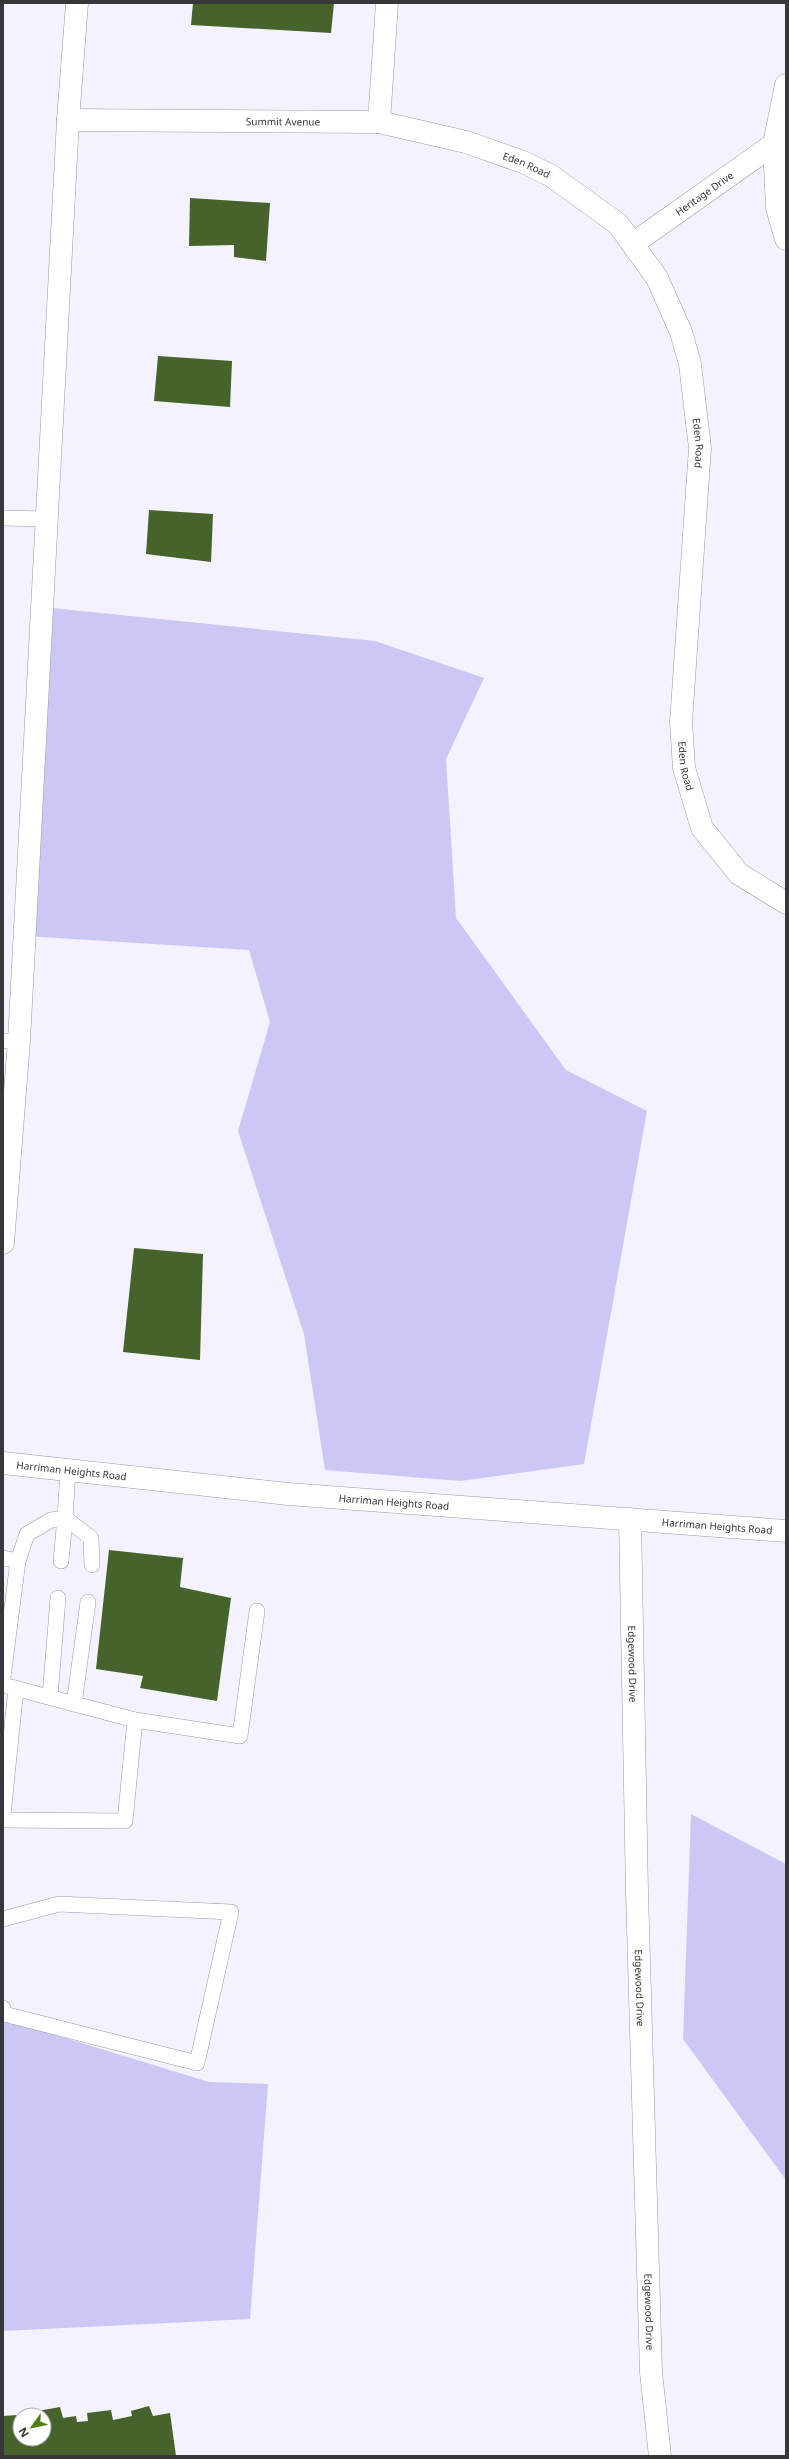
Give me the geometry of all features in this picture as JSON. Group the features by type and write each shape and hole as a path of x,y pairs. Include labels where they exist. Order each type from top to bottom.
{"street":[{"path":"3,1243 11,1041 47,519 68,120 76,3"},
{"path":"379,122 387,3"},
{"path":"785,230 777,208 774,144 786,85"},
{"name":"Summit Avenue","path":"68,120 379,122"},
{"name":"Eden Road","path":"379,122 466,142 523,162 550,175 618,224 634,244 657,278 681,332 690,364 700,448 681,722 684,768 702,828 739,874 786,903"},
{"name":"Heritage Drive","path":"634,244 774,144"},
{"name":"Harriman Heights Road","path":"3,1463 288,1494 786,1531"},
{"name":"Edgewood Drive","path":"630,1519 637,1884 651,2364 660,2456"}],"lane":[{"path":"3,518 47,519"},
{"path":"61,1560 68,1471"},
{"path":"3,1677 18,1561 27,1534 51,1520 65,1518 91,1538 92,1565"},
{"path":"3,1558 18,1561"},
{"path":"50,1697 58,1598"},
{"path":"74,1704 88,1602"},
{"path":"3,1815 9,1686 135,1720 240,1736 257,1611"},
{"path":"3,1820 125,1821 135,1720"},
{"path":"3,1919 59,1904 231,1912 197,2062 3,2011"}],"shaded area":[{"path":"42,607 375,641 484,678 446,759 456,918 566,1070 647,1111 584,1464 460,1481 325,1470 304,1334 238,1131 270,1022 249,950 25,936"},
{"path":"691,1814 786,1864 786,2180 683,2039"},
{"path":"3,2019 209,2082 268,2084 250,2319 3,2331"}],"building":[{"path":"193,3 334,3 331,33 191,25"},
{"path":"190,198 270,203 266,261 234,257 234,245 189,246"},
{"path":"158,356 232,361 230,407 154,401"},
{"path":"149,510 213,514 211,562 146,554"},
{"path":"134,1248 203,1254 200,1360 123,1352"},
{"path":"109,1550 183,1558 180,1587 231,1598 217,1701 140,1688 143,1676 96,1669"},
{"path":"149,2406 153,2416 170,2413 176,2456 3,2456 3,2416 12,2415 12,2447 52,2447 52,2408 60,2407 63,2418 76,2416 77,2422 88,2421 87,2413 111,2410 113,2420 132,2416 131,2411"}]}
